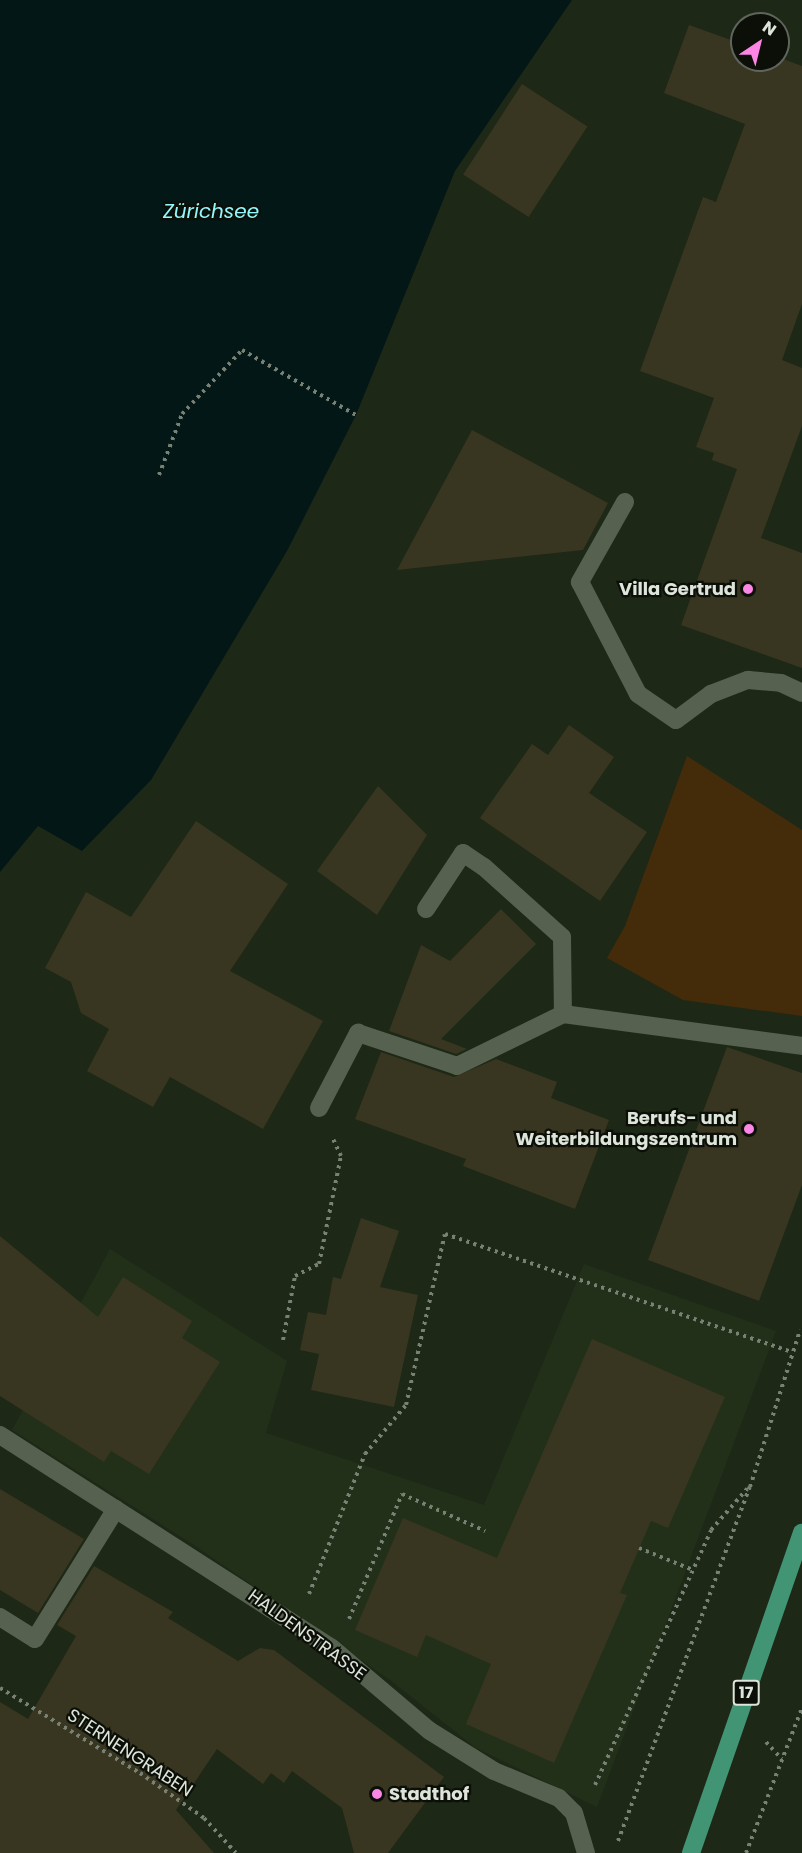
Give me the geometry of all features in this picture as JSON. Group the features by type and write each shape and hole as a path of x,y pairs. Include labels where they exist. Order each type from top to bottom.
{"main road":[{"name":"17","path":"691,1853 802,1533"}],"street":[{"path":"625,502 580,582 638,694 676,720 711,694 748,680 781,683 802,693"},
{"path":"426,909 463,853 484,867 562,937 563,1014"},
{"path":"320,1108 358,1033 457,1066 563,1014 802,1046"},
{"name":"HALDENSTRASSE","path":"0,1435 297,1625 336,1652 430,1731 494,1771 559,1798 578,1821 586,1853"},
{"path":"0,1617 35,1640 116,1509"}],"path":[{"path":"159,475 182,414 242,350 356,415"},
{"path":"283,1340 296,1276 319,1264 342,1156 320,1108"},
{"path":"297,1625 365,1454 406,1405 445,1234 791,1352"},
{"path":"614,1852 750,1486 800,1330"},
{"path":"578,1821 711,1530 750,1486"},
{"path":"336,1652 402,1494 485,1531"},
{"path":"639,1548 693,1570"},
{"name":"STERNENGRABEN","path":"0,1688 194,1811 236,1853"},
{"path":"746,1853 802,1708"}],"shaded area":[{"path":"687,756 802,830 802,1016 683,1000 607,958 625,926"},
{"path":"110,1249 287,1361 266,1433 484,1505 584,1264 776,1331 597,1807 476,1748 390,1680 194,1545 12,1430"}],"water":[{"name":"Zürichsee","path":"0,0 572,0 455,171 356,415 287,551 151,780 82,851 38,826 0,872"}],"building":[{"path":"689,25 730,40 730,72 790,72 790,62 802,66 802,304 782,360 802,368 802,426 761,538 802,553 802,668 681,625 737,469 712,460 714,453 696,447 714,398 640,371 703,197 716,202 745,124 664,93"},
{"path":"522,84 587,126 529,217 463,175"},
{"path":"472,430 608,503 583,550 397,570"},
{"path":"569,725 614,757 589,793 647,832 600,901 480,818 532,744 548,755"},
{"path":"378,786 427,835 377,915 317,871"},
{"path":"196,821 288,884 230,971 323,1021 263,1129 170,1077 153,1107 87,1071 109,1029 81,1013 71,982 45,968 86,892 131,917"},
{"path":"501,909 536,944 441,1039 467,1049 456,1054 389,1031 421,945 450,961"},
{"name":"Berufs- und Weiterbildungszentrum","path":"727,1047 802,1073 802,1185 759,1301 648,1260"},
{"path":"381,1052 454,1077 496,1059 557,1082 551,1098 609,1120 575,1209 463,1166 466,1159 355,1119"},
{"path":"361,1218 399,1231 380,1287 418,1295 394,1407 311,1390 319,1354 300,1350 308,1312 326,1315 333,1277 341,1279"},
{"path":"0,1236 98,1317 123,1277 192,1321 182,1338 220,1362 149,1474 111,1451 104,1462 0,1396"},
{"path":"592,1339 725,1397 668,1528 651,1521 620,1593 627,1595 554,1763 466,1724 491,1664 426,1635 417,1657 355,1630 403,1518 497,1558"},
{"path":"0,1489 84,1539 38,1613 0,1590"},
{"path":"94,1566 173,1612 168,1618 238,1661 260,1648 274,1650 444,1777 388,1853 354,1853 342,1808 292,1771 284,1783 271,1773 263,1784 217,1749 176,1810 214,1853 0,1853 0,1702 28,1719 76,1636 57,1625"}],"place":[{"name":"Villa Gertrud","path":"748,589"},
{"name":"Berufs- und Weiterbildungszentrum","path":"749,1129"},
{"name":"Stadthof","path":"377,1794"}]}
